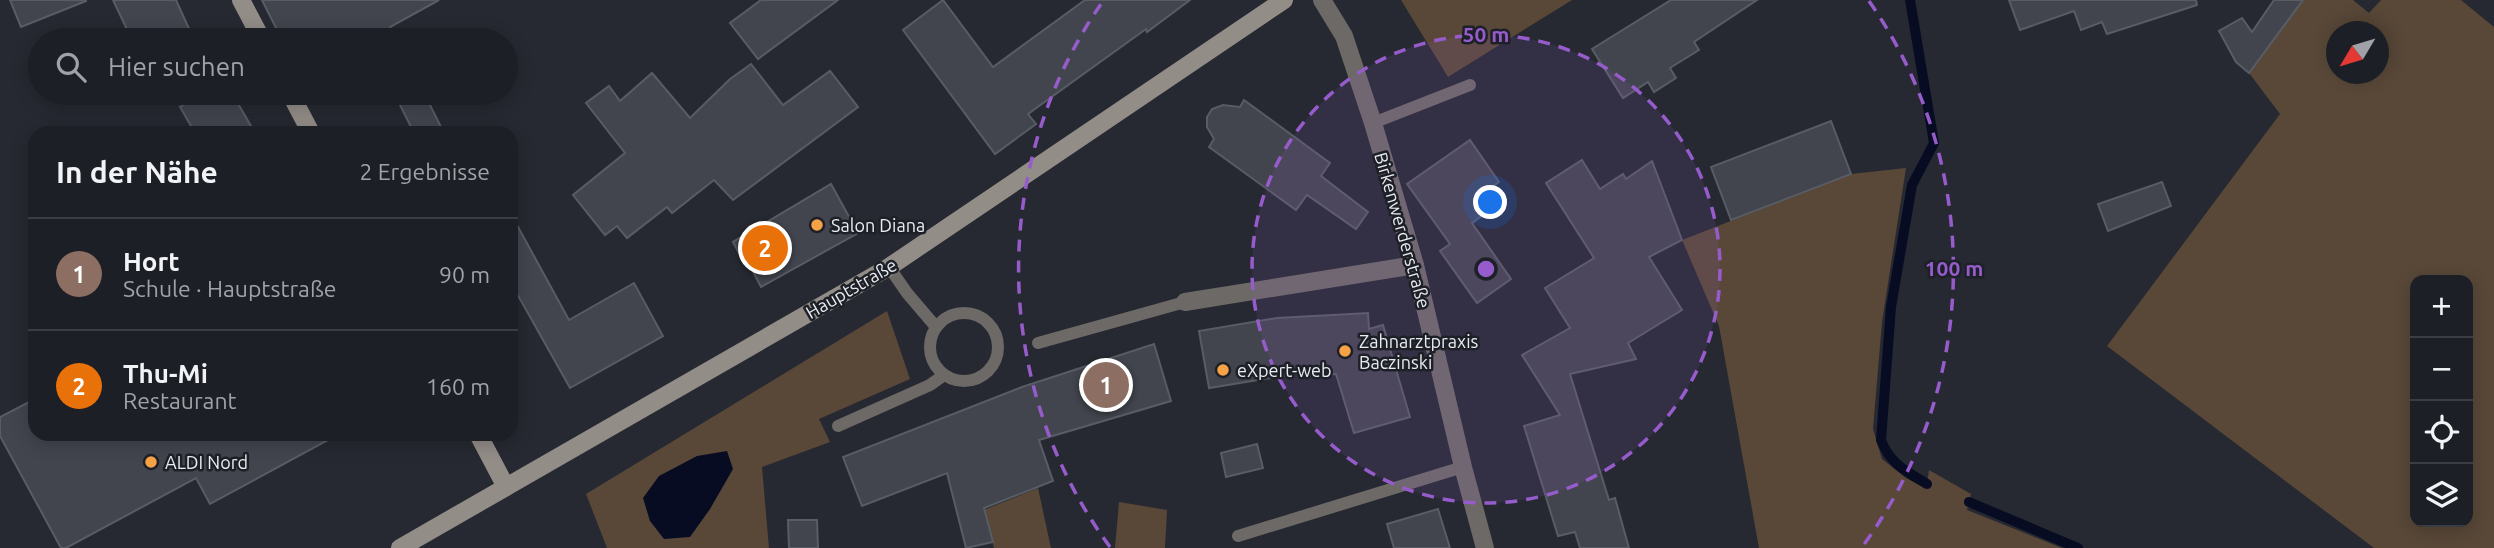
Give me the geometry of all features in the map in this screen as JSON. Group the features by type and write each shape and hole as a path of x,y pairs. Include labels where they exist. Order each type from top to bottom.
{"main road":[{"path":"241,0 255,28"},
{"name":"Hauptstraße","path":"400,548 889,267 1284,0"},
{"path":"296,105 307,126"},
{"path":"482,441 506,487"}],"street":[{"name":"Birkenwerderstraße","path":"1322,0 1344,36 1373,123 1415,265 1485,548"},
{"path":"1185,302 1415,265"}],"lane":[{"path":"1373,123 1471,85"},
{"path":"889,267 936,327"},
{"path":"1038,343 1185,302"},
{"path":"963,312 984,318 992,326 999,346 993,367 975,380 953,380 944,374 932,357 931,337 936,327 943,319 963,312"},
{"path":"838,426 930,385 944,374"},
{"path":"1238,536 1463,467"}],"shaded area":[{"path":"1401,0 1572,0 1448,77"},
{"path":"2303,0 2353,0 2369,13 2381,0 2461,0 2494,27 2494,548 2374,548 2107,346 2280,114 2249,73"},
{"path":"1906,168 1882,322 1873,429 1882,459 1906,478 1925,488 1929,470 1971,494 1967,510 2062,548 1759,548 1719,326 1682,240 1851,174"},
{"path":"887,311 910,379 819,419 830,442 762,467 769,548 607,548 586,494"},
{"path":"1038,488 1051,548 994,548 984,510"},
{"path":"1119,502 1167,510 1165,548 1115,548"}],"water":[{"path":"727,451 733,469 690,537 664,539 650,521 643,498 659,476 697,456"}],"building":[{"path":"10,0 86,0 86,1 21,27"},
{"path":"113,0 176,0 189,28 126,28"},
{"path":"262,0 439,0 390,28 276,28"},
{"path":"761,0 838,0 758,59 730,23"},
{"path":"943,0 993,67 1085,0 1190,0 1028,114 1036,124 995,154 903,30"},
{"path":"1671,0 1757,0 1694,42 1699,50 1670,68 1676,78 1654,92 1648,82 1623,98 1592,49"},
{"path":"2009,0 2196,0 2197,5 2107,34 2102,22 2081,30 2074,11 2020,30"},
{"path":"2274,0 2303,0 2249,73 2236,62 2219,31 2242,18 2252,32"},
{"path":"751,64 783,105 830,71 858,107 733,200 714,180 672,213 667,207 627,238 617,226 605,235 573,195 625,153 586,103 609,86 620,101 652,73 690,118 730,79"},
{"path":"1244,100 1330,163 1321,176 1368,212 1356,229 1307,195 1296,210 1209,147 1214,139 1207,127 1207,117 1212,109 1223,105 1240,107"},
{"path":"239,105 251,126 191,126 180,107"},
{"path":"400,105 430,105 440,126 410,126"},
{"path":"1831,121 1851,174 1731,220 1711,167"},
{"path":"1470,140 1499,182 1479,196 1489,211 1472,223 1511,279 1477,303 1440,251 1450,244 1407,184"},
{"path":"1582,160 1600,189 1623,174 1626,179 1652,161 1682,240 1649,257 1682,310 1628,343 1636,359 1570,374 1609,500 1615,498 1629,548 1580,548 1575,532 1558,536 1524,426 1560,415 1522,355 1570,328 1545,288 1594,258 1546,183"},
{"path":"2162,182 2171,206 2108,231 2098,204"},
{"path":"831,184 858,233 761,287 748,262 744,263 733,242"},
{"path":"518,227 569,320 634,283 663,336 570,388 518,295"},
{"path":"1368,313 1369,329 1383,325 1410,417 1354,433 1336,374 1301,376 1301,373 1209,388 1199,331 1277,318"},
{"path":"1154,344 1171,401 1039,440 1053,481 984,508 993,542 966,548 947,473 862,506 843,457 1022,387"},
{"name":"ALDI Nord","path":"28,403 28,441 326,441 210,504 196,478 66,548 61,548 0,436 0,417"},
{"path":"1257,444 1263,468 1226,477 1221,453"},
{"path":"1438,509 1450,548 1394,548 1387,524"},
{"path":"788,520 817,520 818,548 789,548"}],"waterway":[{"path":"1910,0 1934,143 1912,185 1891,307 1881,440 1894,461 1927,484"},
{"path":"1969,502 2078,548"}],"place":[{"name":"Salon Diana","path":"817,225"},
{"name":"Thu-Mi","path":"765,248"},
{"name":"Zahnarztpraxis Baczinski","path":"1345,351"},
{"name":"eXpert-web","path":"1223,370"},
{"name":"Hort","path":"1106,385"},
{"name":"ALDI Nord","path":"151,462"}]}
